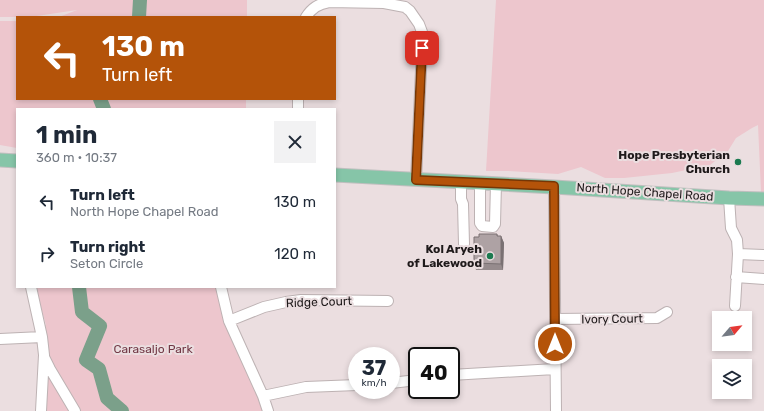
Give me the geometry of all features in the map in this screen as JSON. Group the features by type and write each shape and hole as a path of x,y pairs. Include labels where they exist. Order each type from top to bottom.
{"main road":[{"path":"0,160 16,161"},
{"name":"North Hope Chapel Road","path":"336,176 554,186 764,199"}],"street":[{"path":"307,16 314,8 329,2 384,3 405,7 419,24 422,32 422,48 416,180"},
{"path":"461,182 464,244"},
{"path":"480,183 480,223 482,226 493,227 496,224 496,183"},
{"path":"554,186 556,411"},
{"path":"729,198 731,228 737,240 738,254 734,306"},
{"path":"738,254 763,255"},
{"path":"736,277 764,279"},
{"path":"31,288 42,337 44,355 41,411"},
{"path":"220,288 229,321 263,396 268,411"},
{"name":"Ridge Court","path":"229,321 264,307 301,300 388,301"},
{"name":"Ivory Court","path":"555,319 657,318 667,312"},
{"path":"0,339 42,337"},
{"path":"44,355 50,369 75,411"},
{"path":"460,374 555,368"},
{"path":"263,396 306,387 348,385"}],"green space":[{"path":"0,0 247,0 247,16 62,16 77,10 37,16 0,17"},
{"path":"496,0 764,0 764,192 761,192 758,125 736,138 728,151 710,165 672,173 624,178 605,178 581,167 558,174 486,171"},
{"path":"0,21 16,21 16,100 246,100 246,108 16,108 16,148 0,145"},
{"name":"Carasaljo Park","path":"37,288 221,288 268,411 41,411 40,323 46,325"}],"building":[{"name":"Kol Aryeh of Lakewood","path":"479,234 497,234 497,236 501,236 501,264 474,263 474,237 479,237"}],"waterway":[{"path":"139,16 140,0"},
{"path":"100,100 104,108"},
{"path":"79,288 82,312 100,326 86,360 99,369 107,398 122,411"}],"place":[{"name":"Hope Presbyterian Church","path":"738,162"},
{"name":"Kol Aryeh of Lakewood","path":"490,256"}],"route":[{"path":"422,48 416,180 554,186 555,344"}]}
